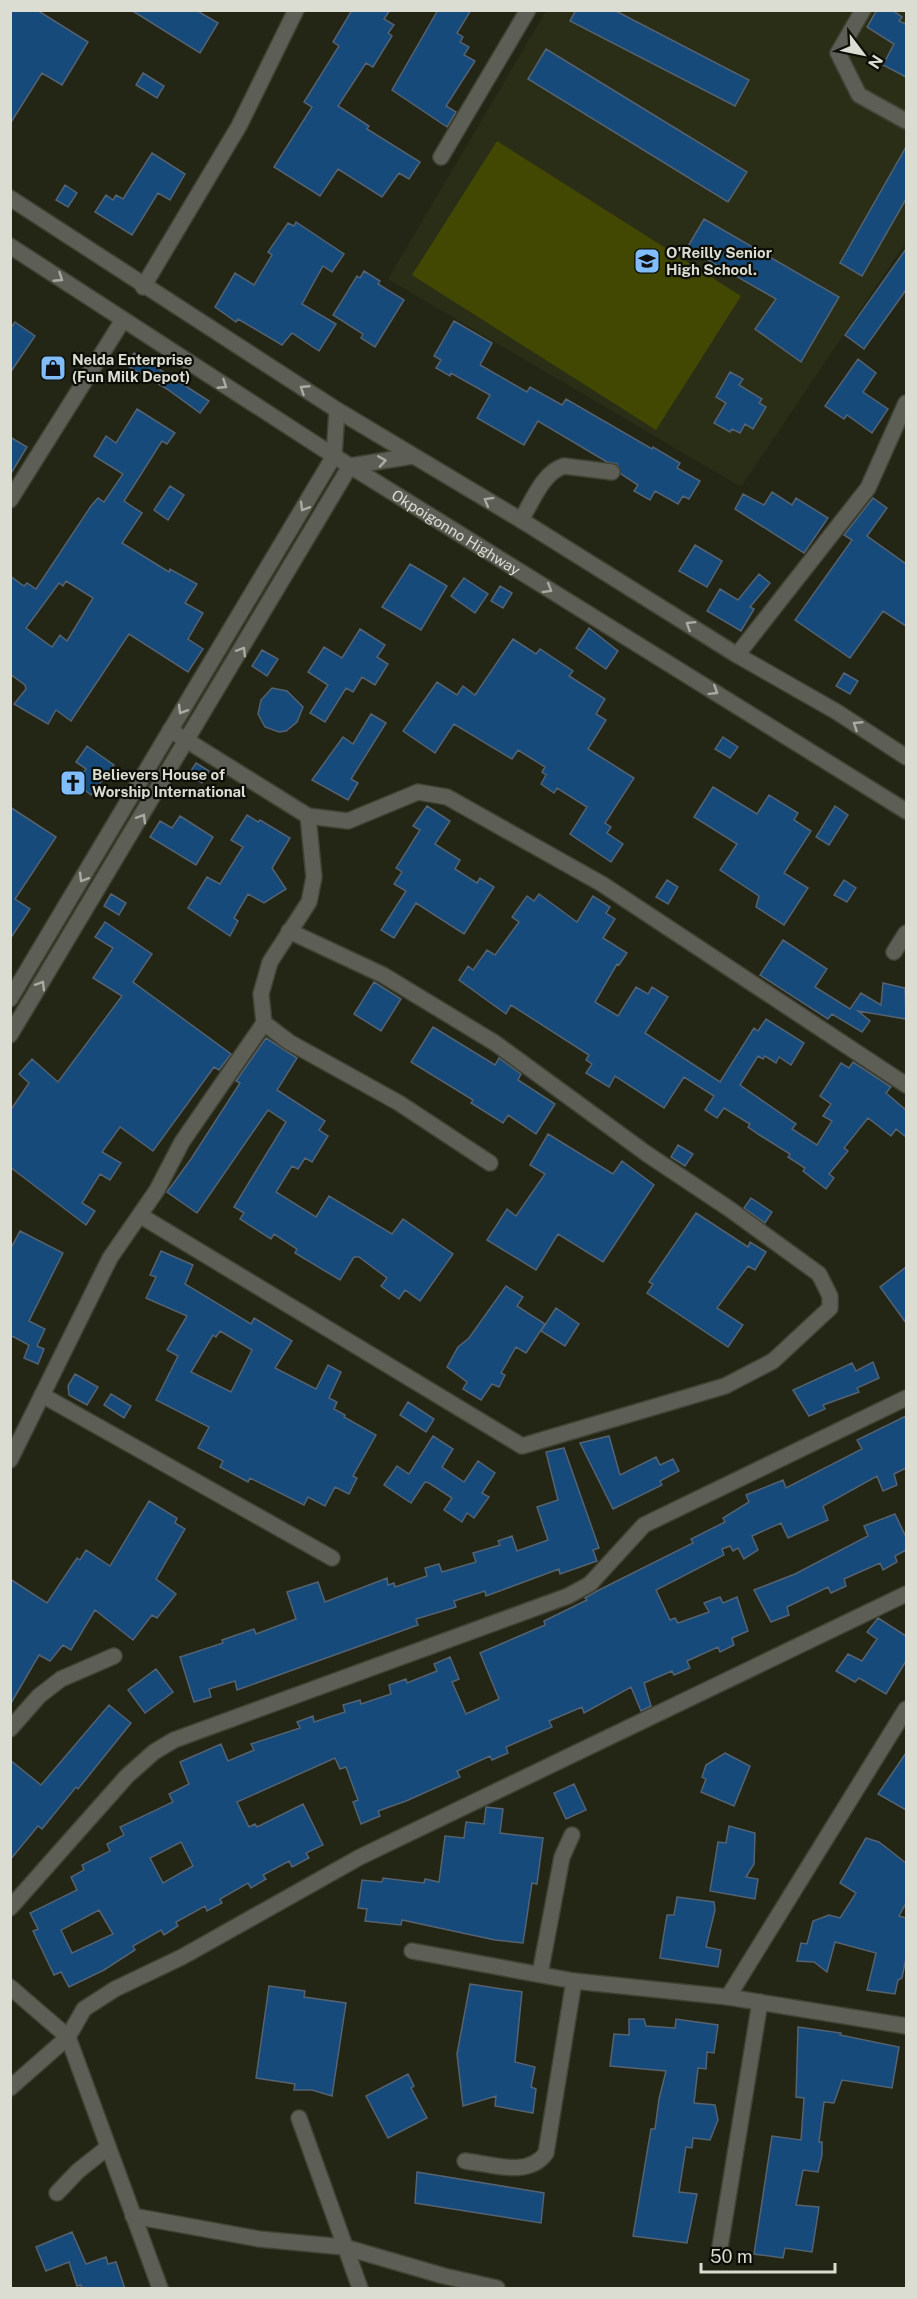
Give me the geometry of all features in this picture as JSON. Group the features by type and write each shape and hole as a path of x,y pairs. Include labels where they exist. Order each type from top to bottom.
{"street":[{"path":"143,287 239,126 296,10"},
{"path":"441,157 528,10"},
{"path":"863,10 838,53 859,95 906,121"},
{"path":"10,198 143,287 337,410 521,520 737,655 837,712 906,757"},
{"name":"Okpoigonno Highway","path":"10,246 334,456 906,811"},
{"path":"10,500 123,320"},
{"path":"737,655 868,488 906,403"},
{"path":"10,999 334,456 337,410"},
{"path":"10,1035 189,740 350,466 413,456"},
{"path":"521,520 543,482 557,468 564,466 612,472"},
{"path":"171,730 308,816 348,821 418,792 447,797 602,884 906,1085"},
{"path":"10,1460 110,1258 141,1216 182,1142 264,1023 261,994 270,962 309,902 314,877 308,816"},
{"path":"141,1216 522,1446 725,1386 773,1361 830,1308 830,1296 819,1274 728,1208 647,1154 495,1042 383,975 289,931"},
{"path":"894,952 906,933"},
{"path":"264,1023 289,1042 399,1103 490,1163"},
{"path":"42,1395 332,1558"},
{"path":"10,1908 127,1776 154,1752 174,1740 568,1596 590,1584 644,1525 906,1398"},
{"path":"10,2088 68,2037 84,2009 115,1989 182,1957 350,1863 906,1594"},
{"path":"10,1729 39,1696 61,1679 114,1656"},
{"path":"728,1997 906,1709"},
{"path":"540,1974 562,1857 572,1835"},
{"path":"412,1951 574,1981 728,1997 906,2026"},
{"path":"465,2162 523,2168 539,2163 546,2153 574,1981"},
{"path":"10,1987 68,2037 160,2289"},
{"path":"719,2253 760,2002"},
{"path":"300,2118 360,2289"},
{"path":"57,2193 78,2171 107,2148"},
{"path":"133,2216 259,2239 344,2247 497,2289"}],"shaded area":[{"name":"O'Reilly Senior High School.","path":"546,11 906,11 906,242 741,487 388,279"}],"green space":[{"path":"497,141 741,296 656,430 412,275"}],"building":[{"path":"10,10 37,10 88,42 62,85 42,73 10,124"},
{"path":"131,10 196,10 218,23 200,53"},
{"path":"352,10 390,10 384,19 394,25 388,33 392,36 373,67 366,63 338,106 369,126 367,129 420,162 409,179 399,173 382,197 338,169 320,196 274,167 312,107 304,102 339,46 333,42"},
{"path":"438,10 471,10 457,33 463,37 460,42 469,47 464,55 475,61 446,106 456,112 447,127 392,90"},
{"path":"576,10 614,10 749,80 735,106 570,21"},
{"path":"877,10 892,10 902,17 899,21 905,24 906,20 906,77 883,65 894,44 867,27"},
{"path":"546,49 747,172 728,202 528,79"},
{"path":"143,73 164,86 157,98 136,85"},
{"path":"906,147 906,199 862,276 840,263"},
{"path":"152,153 185,174 170,200 158,193 132,235 95,212 106,195 113,200 116,195 123,199"},
{"path":"65,185 77,193 68,207 56,200"},
{"path":"704,219 839,297 801,362 755,329 776,299 687,248"},
{"path":"296,222 344,254 332,272 323,266 302,304 336,324 319,351 292,333 282,345 238,319 236,322 215,307 235,273 254,285 272,255 268,252 288,223 294,226"},
{"path":"906,249 906,290 864,349 845,335"},
{"path":"364,271 380,281 378,284 404,300 375,347 361,338 363,334 333,315 357,276 360,278"},
{"path":"454,321 492,343 480,365 527,392 530,387 562,405 566,399 680,463 677,468 700,481 689,499 683,496 678,504 655,491 650,500 634,491 638,485 621,474 617,464 607,462 538,421 524,445 477,418 490,395 451,373 450,376 436,368 441,360 434,356"},
{"path":"15,322 35,336 10,373 10,329"},
{"path":"134,353 209,401 200,413 167,389 126,365"},
{"path":"858,359 876,373 863,392 888,409 872,433 847,415 844,419 825,406"},
{"path":"730,372 743,379 739,385 762,399 759,403 766,407 753,429 745,424 740,433 732,429 730,432 714,423 726,403 716,397"},
{"path":"137,409 175,433 167,444 162,441 124,501 142,513 122,543 169,572 170,569 197,584 185,603 203,613 188,639 203,649 188,672 129,634 71,721 56,710 48,724 14,704 26,689 25,685 10,674 10,576 24,586 27,583 36,589 91,506 98,498 104,502 123,474 94,456 106,436 116,443","holes":["66,581 93,598 67,641 60,635 52,647 26,628 59,583 63,586"]},
{"path":"10,437 27,447 10,475"},
{"path":"170,486 184,495 168,520 154,510"},
{"path":"772,492 792,505 796,498 828,518 804,553 735,509 743,494 764,505"},
{"path":"873,498 887,508 867,536 906,564 906,626 883,611 850,658 795,620 852,540 844,535"},
{"path":"695,545 722,561 707,587 679,571"},
{"path":"410,564 447,586 421,630 382,607"},
{"path":"759,574 770,583 750,607 754,609 741,631 707,611 720,589 738,600"},
{"path":"464,578 488,594 475,613 451,596"},
{"path":"500,586 512,593 503,608 491,601"},
{"path":"589,628 618,651 606,669 576,648"},
{"path":"360,629 385,645 377,657 388,664 375,685 362,677 353,692 346,688 325,722 310,713 328,685 308,672 324,647 342,658"},
{"path":"513,639 536,654 540,649 573,671 569,676 605,699 596,714 606,720 588,749 634,778 605,823 611,827 607,833 623,844 611,862 570,834 587,807 557,788 554,793 541,784 546,775 542,772 545,767 518,750 512,759 454,724 435,753 403,731 437,682 457,695 463,686 475,695"},
{"path":"262,650 278,659 267,676 252,666"},
{"path":"844,673 858,681 850,694 836,686"},
{"path":"272,688 287,691 303,707 297,722 286,731 279,732 265,727 258,714 261,700"},
{"path":"371,714 386,723 351,779 358,783 348,800 312,780 343,737 353,744"},
{"path":"723,737 738,747 730,758 715,749"},
{"path":"87,746 114,765 91,795 75,782 86,769 76,762"},
{"path":"196,763 209,771 202,783 189,774"},
{"path":"713,787 757,814 769,795 798,813 794,820 811,831 784,873 808,888 784,925 756,907 759,896 720,870 737,844 694,817"},
{"path":"427,806 450,821 435,844 460,860 455,869 477,883 480,878 494,887 464,934 416,903 394,938 381,930 406,891 394,884 402,872 396,868 420,830 413,826"},
{"path":"835,806 848,815 829,845 816,837"},
{"path":"10,807 56,837 15,899 30,909 10,939"},
{"path":"247,815 290,838 272,868 286,889 264,903 248,894 234,918 238,921 230,936 188,908 207,877 220,884 243,847 231,840"},
{"path":"180,816 213,837 196,865 150,837 160,821 172,828"},
{"path":"667,880 678,887 668,904 656,897"},
{"path":"844,880 856,888 847,902 834,895"},
{"path":"111,894 126,903 119,915 104,906"},
{"path":"539,894 577,922 593,896 610,907 606,913 615,919 603,938 627,953 619,965 617,964 595,1002 618,1016 636,987 648,994 652,987 668,997 645,1033 720,1082 754,1028 758,1031 766,1019 804,1043 791,1065 779,1057 776,1063 765,1056 763,1059 758,1056 740,1085 796,1124 792,1129 817,1145 832,1121 823,1116 831,1104 820,1096 841,1063 849,1068 853,1062 891,1087 886,1093 906,1110 906,1137 896,1129 891,1136 868,1118 844,1148 848,1151 829,1174 834,1178 826,1189 803,1171 805,1168 788,1157 790,1154 748,1127 750,1124 724,1108 717,1118 705,1110 714,1096 684,1077 664,1108 615,1076 609,1087 586,1073 592,1064 586,1060 589,1055 511,1005 506,1014 459,980 468,966 473,970 487,950 495,955 519,922 512,917 527,896 534,901"},
{"path":"105,922 152,954 133,982 231,1054 219,1070 214,1067 153,1151 120,1127 102,1152 121,1163 110,1180 100,1174 82,1203 95,1211 86,1225 10,1167 10,1111 29,1083 19,1074 32,1059 58,1082 122,996 93,978 113,948 95,937"},
{"path":"783,940 827,969 815,987 850,1009 861,993 881,1005 883,983 905,988 906,1019 858,1011 870,1021 862,1032 832,1014 828,1019 760,975"},
{"path":"374,982 401,999 381,1031 354,1014"},
{"path":"433,1027 495,1065 499,1058 521,1074 518,1080 555,1104 536,1134 508,1115 503,1123 471,1103 473,1100 411,1062"},
{"path":"266,1038 297,1058 277,1090 325,1121 319,1130 328,1136 312,1162 305,1158 298,1169 292,1166 276,1192 316,1217 329,1196 392,1234 403,1219 453,1254 420,1301 405,1290 399,1299 381,1286 387,1278 359,1257 354,1257 340,1280 295,1253 297,1249 274,1234 271,1239 240,1219 244,1213 234,1207 286,1122 268,1110 197,1213 167,1192 240,1083 236,1081"},
{"path":"548,1134 613,1174 622,1161 654,1185 603,1262 558,1234 536,1270 487,1240 507,1209 516,1216 545,1174 530,1165"},
{"path":"678,1145 693,1154 685,1166 671,1157"},
{"path":"751,1198 772,1212 765,1223 744,1208"},
{"path":"696,1213 748,1247 750,1242 766,1252 755,1270 748,1266 717,1308 743,1325 728,1347 647,1293 653,1284 649,1282"},
{"path":"20,1231 63,1253 29,1321 45,1329 37,1346 44,1349 38,1364 24,1358 29,1345 10,1335 10,1250"},
{"path":"161,1251 193,1265 185,1284 251,1324 254,1318 292,1341 275,1368 316,1389 328,1365 341,1372 329,1398 337,1402 334,1409 376,1435 353,1476 357,1478 349,1494 335,1487 325,1506 308,1497 304,1505 250,1478 248,1482 220,1467 223,1461 198,1448 209,1427 156,1400 178,1356 167,1350 187,1316 146,1298 156,1277 150,1275","holes":["220,1331 252,1350 231,1392 191,1372 213,1335 216,1337"]},
{"path":"906,1267 906,1323 880,1287"},
{"path":"506,1286 523,1297 517,1306 545,1324 526,1353 516,1347 501,1373 505,1375 499,1387 492,1384 481,1400 463,1389 467,1382 447,1367 458,1347 469,1338"},
{"path":"556,1308 579,1324 565,1346 541,1331"},
{"path":"873,1362 879,1378 857,1388 859,1392 823,1405 825,1409 809,1416 793,1390 852,1363 856,1371"},
{"path":"75,1374 98,1387 87,1405 69,1395 68,1386"},
{"path":"111,1394 131,1406 124,1418 104,1405"},
{"path":"408,1402 434,1419 426,1432 400,1415"},
{"path":"906,1416 906,1468 894,1474 897,1485 883,1491 877,1476 823,1506 828,1520 788,1538 781,1523 752,1536 758,1550 744,1559 738,1548 733,1551 730,1546 722,1549 724,1555 656,1590 670,1620 675,1618 678,1623 709,1612 704,1603 720,1597 723,1603 737,1597 748,1631 732,1638 734,1645 720,1652 718,1647 687,1661 690,1668 674,1675 672,1671 644,1683 651,1706 641,1711 631,1687 584,1713 582,1707 549,1721 552,1727 506,1747 508,1753 492,1760 490,1756 457,1771 460,1777 378,1811 380,1816 361,1824 353,1802 358,1800 346,1767 340,1769 335,1758 237,1802 249,1827 255,1824 257,1827 303,1804 323,1845 306,1853 309,1858 292,1867 289,1861 263,1875 266,1879 251,1888 248,1883 220,1899 222,1903 207,1911 205,1906 176,1922 178,1926 164,1935 161,1930 133,1946 135,1950 104,1970 69,1987 61,1972 54,1975 33,1931 38,1929 30,1913 77,1890 71,1877 84,1870 82,1865 110,1851 107,1844 124,1835 120,1827 173,1802 169,1794 189,1784 180,1762 221,1744 228,1761 254,1750 251,1744 300,1728 297,1722 313,1716 314,1722 345,1712 343,1705 360,1700 361,1704 391,1694 389,1685 406,1679 407,1683 437,1671 434,1664 450,1657 459,1679 452,1682 466,1714 499,1699 480,1653 545,1625 544,1621 587,1600 585,1598 597,1591 693,1543 691,1539 725,1522 723,1518 749,1502 746,1495 783,1480 786,1488 862,1449 857,1440","holes":["181,1842 193,1866 163,1883 150,1858","99,1910 113,1934 72,1953 61,1930"]},
{"path":"433,1436 453,1449 442,1467 464,1482 478,1461 495,1473 482,1493 489,1497 474,1518 467,1513 462,1522 444,1510 452,1498 429,1483 425,1482 411,1503 384,1485 397,1466 409,1474"},
{"path":"609,1436 620,1475 656,1457 660,1465 673,1459 679,1471 660,1481 662,1485 613,1509 580,1443"},
{"path":"564,1448 599,1548 593,1550 597,1561 560,1574 559,1569 486,1596 485,1591 454,1601 456,1607 416,1619 418,1625 237,1690 235,1681 209,1689 211,1697 194,1702 180,1657 223,1643 222,1640 254,1629 256,1634 296,1619 287,1592 318,1582 325,1602 387,1578 388,1585 394,1583 395,1587 427,1576 425,1568 439,1564 442,1572 476,1562 473,1553 500,1545 498,1541 512,1536 517,1551 548,1540 537,1507 558,1500 546,1452"},
{"path":"149,1501 177,1518 175,1523 185,1529 156,1579 176,1594 157,1618 152,1615 133,1640 95,1610 71,1650 63,1645 50,1661 39,1655 10,1705 10,1579 47,1603 77,1558 80,1560 86,1550 110,1566"},
{"path":"895,1514 906,1537 906,1550 895,1556 897,1562 883,1570 880,1563 844,1579 846,1586 831,1593 828,1587 787,1607 789,1615 771,1622 754,1590 795,1574 868,1536 864,1526"},
{"path":"878,1618 906,1636 906,1661 886,1694 859,1678 855,1682 836,1671 848,1654 862,1661 877,1639 867,1632"},
{"path":"156,1669 173,1692 145,1713 128,1690"},
{"path":"109,1705 131,1723 78,1789 76,1787 42,1829 38,1826 10,1860 10,1760 41,1785"},
{"path":"725,1753 750,1766 734,1806 701,1792 706,1779 702,1777 706,1765"},
{"path":"906,1753 906,1810 878,1794"},
{"path":"574,1784 586,1810 566,1819 554,1793"},
{"path":"486,1807 503,1809 500,1833 543,1838 537,1884 532,1883 523,1943 495,1940 402,1920 401,1925 365,1921 367,1909 358,1908 362,1880 382,1882 383,1878 424,1883 425,1879 439,1882 445,1836 464,1838 466,1822 484,1824"},
{"path":"729,1826 755,1833 754,1864 746,1877 758,1879 755,1899 710,1891 718,1842 726,1843"},
{"path":"866,1838 879,1842 906,1863 906,1903 899,1916 906,1918 906,1958 902,1978 898,1980 895,1994 867,1990 876,1953 835,1942 827,1972 814,1962 797,1961 801,1943 807,1944 813,1921 829,1915 840,1918 856,1893 840,1883"},
{"path":"677,1897 714,1902 715,1910 706,1947 721,1950 718,1967 660,1958 667,1915 674,1915"},
{"path":"470,1984 522,1992 515,2062 535,2067 531,2087 536,2089 533,2113 495,2106 496,2096 463,2106 457,2054"},
{"path":"269,1986 305,1991 304,1997 346,2003 332,2096 312,2090 294,2090 295,2084 256,2078"},
{"path":"629,2019 644,2019 646,2026 675,2028 676,2019 718,2025 714,2053 707,2052 706,2069 698,2068 694,2103 715,2105 718,2120 710,2140 693,2138 692,2148 686,2147 679,2192 697,2194 687,2243 633,2236 651,2129 655,2129 666,2071 610,2066 614,2034 629,2035"},
{"path":"798,2027 841,2033 840,2035 899,2047 892,2088 842,2080 834,2103 824,2102 819,2142 822,2142 822,2155 818,2172 803,2170 796,2205 819,2207 812,2252 785,2248 783,2258 754,2254 772,2136 801,2140 804,2098 796,2097"},
{"path":"408,2074 414,2086 411,2088 427,2118 388,2138 366,2096"},
{"path":"417,2172 544,2193 541,2223 415,2203"},
{"path":"72,2232 86,2264 106,2257 108,2264 116,2262 125,2289 82,2289 81,2285 77,2286 69,2262 46,2271 36,2247"}],"place":[{"name":"O'Reilly Senior High School.","path":"647,261"},
{"name":"Nelda Enterprise (Fun Milk Depot)","path":"53,368"},
{"name":"Believers House of Worship International","path":"73,783"}]}
